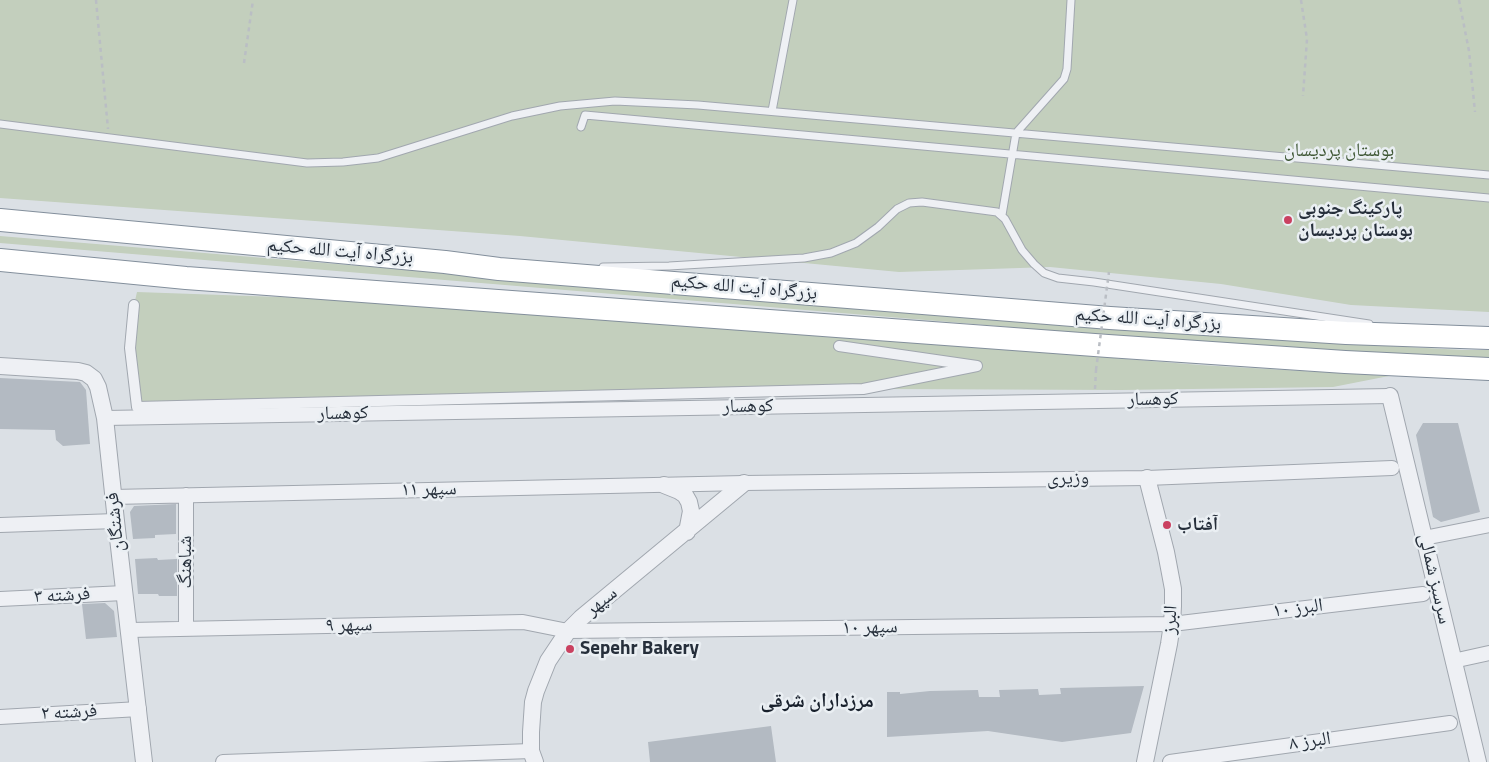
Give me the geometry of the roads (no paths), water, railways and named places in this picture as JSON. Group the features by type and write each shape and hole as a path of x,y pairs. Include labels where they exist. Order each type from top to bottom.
{"highway":[{"name":"بزرگراه آیت الله حکیم","path":"0,220 436,261 499,269 1119,319 1215,326 1489,338"},
{"name":"بزرگراه آیت الله حکیم","path":"0,260 186,278 1108,346 1344,362 1489,369"},
{"path":"0,270 186,278"}],"street":[{"path":"134,305 130,348 137,407 863,389 977,366 839,346"},
{"name":"فرشتگان","path":"0,366 70,370 86,373 94,379 98,387 105,418 144,762"},
{"name":"کوهسار","path":"105,418 1390,396"},
{"name":"سرسبز شمالی","path":"1390,396 1478,762"},
{"name":"وزیری","path":"744,484 1147,478 1392,468"},
{"name":"البرز","path":"1145,762 1172,624 1173,590 1170,568 1147,478"},
{"name":"سپهر ۱۱","path":"113,496 744,484"},
{"name":"سپهر","path":"533,756 532,713 536,691 548,661 568,631 581,618 744,484"},
{"path":"664,485 679,491 689,502 691,511 687,532"},
{"name":"شباهنگ","path":"186,495 186,629"},
{"path":"0,525 116,521"},
{"path":"1424,538 1489,525"},
{"name":"فرشته ۳","path":"0,599 124,593"},
{"name":"البرز ۱۰","path":"1172,624 1423,594"},
{"name":"سپهر ۹","path":"130,630 523,622 568,631"},
{"name":"سپهر ۱۰","path":"568,631 1172,624"},
{"path":"1454,661 1489,653"},
{"name":"فرشته ۲","path":"0,717 139,709"},
{"name":"البرز ۸","path":"1170,762 1450,723"},
{"path":"222,762 533,756"}],"lane":[{"path":"772,111 793,0"},
{"path":"1070,0 1067,69 1064,79 1016,133 1002,215 1018,245 1030,260 1044,273 1058,278 1374,325"},
{"path":"0,124 307,163 343,162 378,158 512,116 560,106 614,101 772,111 1489,175"},
{"path":"581,128 586,115 1489,198"},
{"path":"599,267 669,266 795,259 831,253 856,243 878,227 897,209 915,202 990,210 1002,215"},
{"path":"499,269 579,267"},
{"path":"1382,326 1436,337"}],"place":[{"name":"پارکینگ جنوبی بوستان پردیسان","path":"1288,220"},
{"name":"آفتاب","path":"1167,525"},
{"name":"Sepehr Bakery","path":"570,649"}],"district":[{"name":"مرزداران شرقی","path":"817,702"}],"park label":[{"name":"بوستان پردیسان","path":"1339,151"}]}
